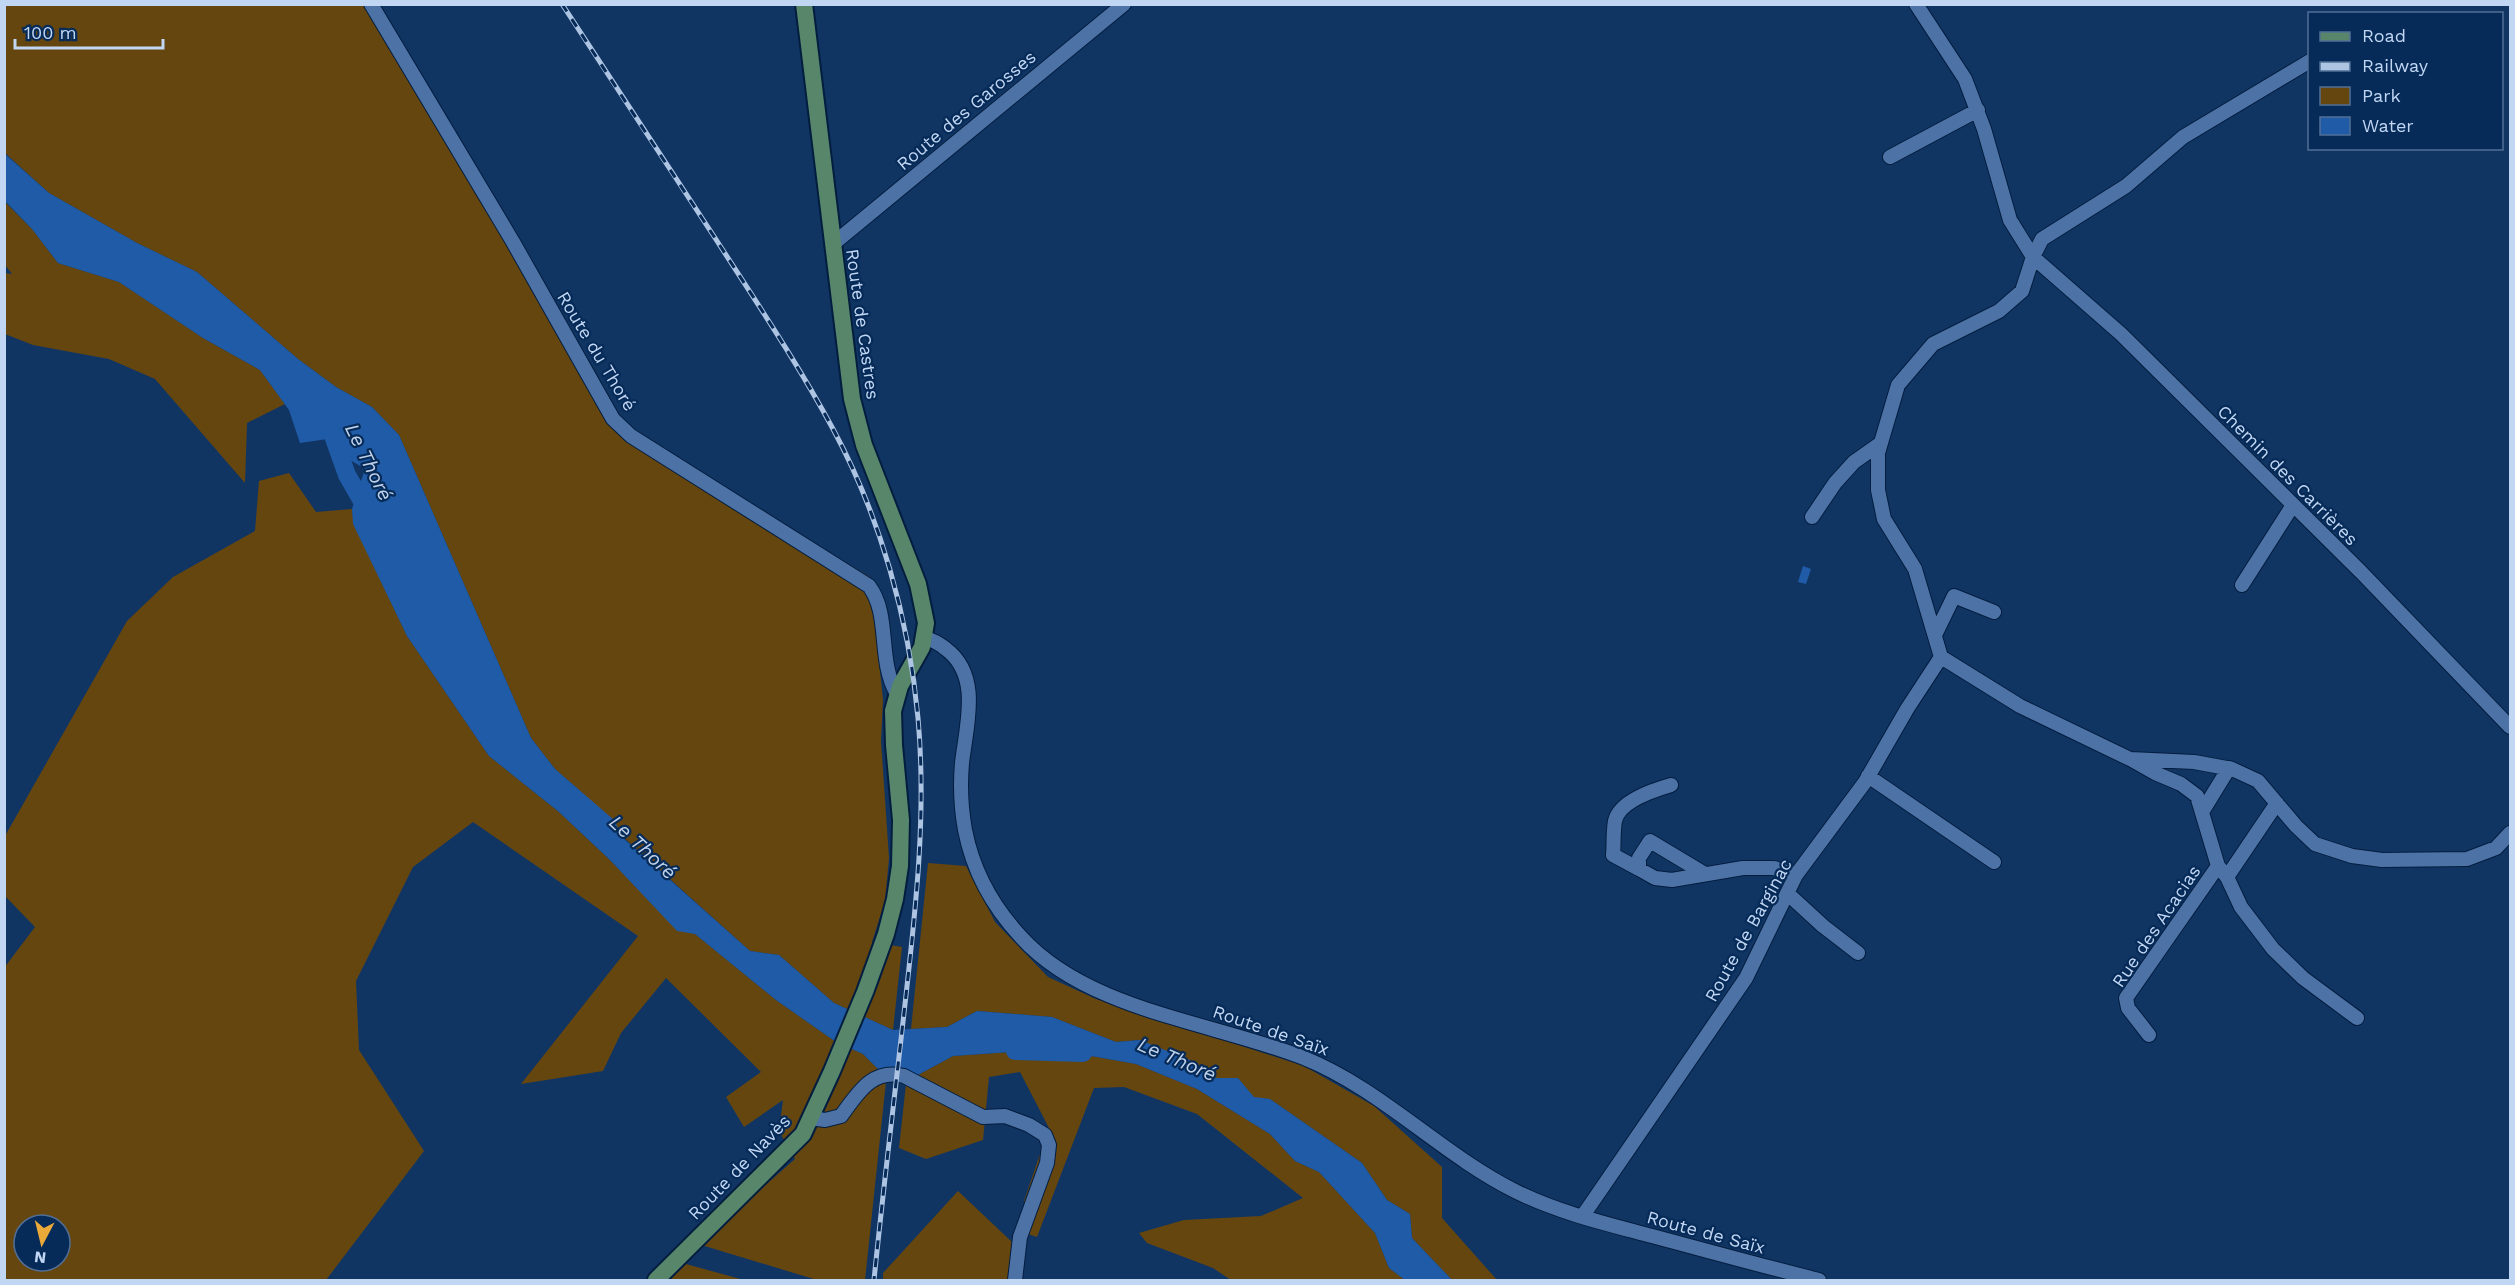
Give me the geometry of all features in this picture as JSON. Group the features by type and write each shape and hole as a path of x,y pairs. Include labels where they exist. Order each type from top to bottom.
{"main road":[{"name":"Route de Castres","path":"804,4 852,399 857,422 923,600 925,638"},
{"name":"Route de Navès","path":"656,1281 803,1134 832,1071 865,992 888,926 899,874 901,820 892,725 897,694 925,638"}],"street":[{"name":"Route du Thoré","path":"372,4 513,242 613,418 631,436 862,579 869,586 878,603 885,665 897,694"},
{"name":"Route des Garosses","path":"833,244 1124,4"},
{"name":"Chemin des Carrières","path":"1916,4 1965,79 1978,110 2010,220 2033,256 2121,334 2511,727"},
{"path":"2308,62 2183,137 2126,186 2042,239 2033,256 2022,291 2000,311 1933,344 1898,385 1878,453 1878,490 1884,519 1915,569 1941,657 2020,706 2181,784 2197,796 2208,825 2209,840 2218,866 2227,877 2241,907 2273,949 2304,978 2357,1018"},
{"path":"1890,157 1978,110"},
{"path":"1812,517 1835,483 1854,462 1881,443"},
{"path":"2242,585 2293,505"},
{"path":"1935,635 1954,596 1994,612"},
{"name":"Route de Saïx","path":"925,638 932,640 954,655 968,684 969,705 961,784 969,848 994,904 1007,922 1038,954 1069,976 1107,995 1275,1047 1332,1071 1512,1190 1542,1204 1582,1217 1819,1281"},
{"name":"Route de Barginac","path":"1582,1217 1746,978 1796,875 1868,776 1906,709 1941,657"},
{"path":"2130,759 2194,762 2229,768 2258,781 2296,826 2315,844 2352,856 2382,860 2467,858 2496,848 2511,833"},
{"path":"2202,812 2229,768"},
{"path":"1868,776 1994,862"},
{"path":"1671,785 1649,792 1630,802 1616,818 1613,855 1655,878 1672,880 1743,868 1774,868 1796,875"},
{"path":"2227,877 2277,803"},
{"path":"1639,869 1639,858 1650,841 1705,874"},
{"name":"Rue des Acacias","path":"2149,1035 2128,1008 2126,998 2218,866"},
{"path":"1787,893 1823,926 1858,953"},
{"path":"810,1118 825,1120 841,1116 863,1086 877,1077 893,1074 904,1076 983,1117 1005,1116 1029,1125 1046,1135 1049,1144 1047,1163 1020,1237 1015,1281"}],"green space":[{"path":"5,5 377,5 627,431 870,577 883,700 881,741 889,858 885,901 872,942 902,947 893,1030 834,1003 779,955 750,951 623,837 613,820 555,769 531,738 399,435 372,407 336,387 298,359 197,272 137,243 49,193 5,153"},
{"path":"4,201 32,229 58,263 119,282 203,338 260,370 285,404 247,423 245,483 155,379 109,359 33,345 5,334 5,273 12,274 5,265"},
{"path":"289,473 316,512 352,509 354,524 407,636 489,756 559,812 610,860 677,930 695,934 776,1000 836,1042 863,1054 880,1071 887,1072 865,1280 817,1280 698,1244 795,1159 779,1131 783,1100 744,1127 726,1097 761,1072 666,978 621,1033 603,1071 521,1084 638,936 473,822 413,867 356,981 359,1050 424,1151 326,1280 5,1280 4,968 35,927 5,896 5,836 127,621 173,577 255,531 259,481"},
{"path":"928,863 966,866 995,922 1048,977 1096,999 1304,1066 1374,1106 1442,1167 1442,1218 1497,1280 1452,1280 1412,1238 1410,1214 1387,1200 1362,1163 1270,1099 1254,1098 1238,1078 1208,1078 1140,1040 1116,1042 1052,1017 977,1011 947,1027 911,1029"},
{"path":"1052,1049 1136,1064 1197,1089 1270,1134 1295,1161 1319,1172 1375,1233 1389,1268 1405,1280 1231,1280 1213,1268 1147,1243 1139,1233 1184,1220 1261,1216 1303,1198 1197,1114 1124,1087 1094,1088 1037,1237 1025,1233 1024,1201 1049,1128 1020,1072 989,1077 983,1140 926,1159 899,1148 907,1075 916,1076 953,1056"},
{"path":"958,1191 1013,1243 1008,1280 883,1280 883,1273"},
{"path":"686,1264 744,1280 669,1280"}],"water":[{"path":"4,153 49,193 137,243 197,272 298,359 336,387 372,407 399,435 531,738 555,769 614,820 623,838 750,951 779,955 834,1003 893,1030 947,1027 977,1011 1052,1017 1116,1042 1140,1040 1197,1063 1208,1078 1238,1078 1254,1097 1270,1099 1362,1163 1387,1200 1410,1214 1412,1238 1452,1280 1405,1280 1389,1268 1375,1233 1319,1172 1295,1161 1270,1134 1197,1089 1136,1064 1052,1049 953,1056 916,1076 880,1071 863,1054 836,1042 776,1000 695,934 677,931 610,860 559,812 489,756 407,636 353,524 352,509 365,469 342,455 341,437 300,443 289,410 260,370 203,338 119,282 58,263 32,229 5,201"},
{"path":"1803,566 1811,569 1806,584 1798,582"}],"waterway":[{"name":"Le Thoré","path":"320,417 332,433 347,475 370,515"},
{"name":"Le Thoré","path":"1015,1051 1083,1053"}],"railway":[{"path":"562,4 762,311 820,405 850,462 865,497 900,606 908,643 918,718 920,829 912,939 874,1280"}]}
